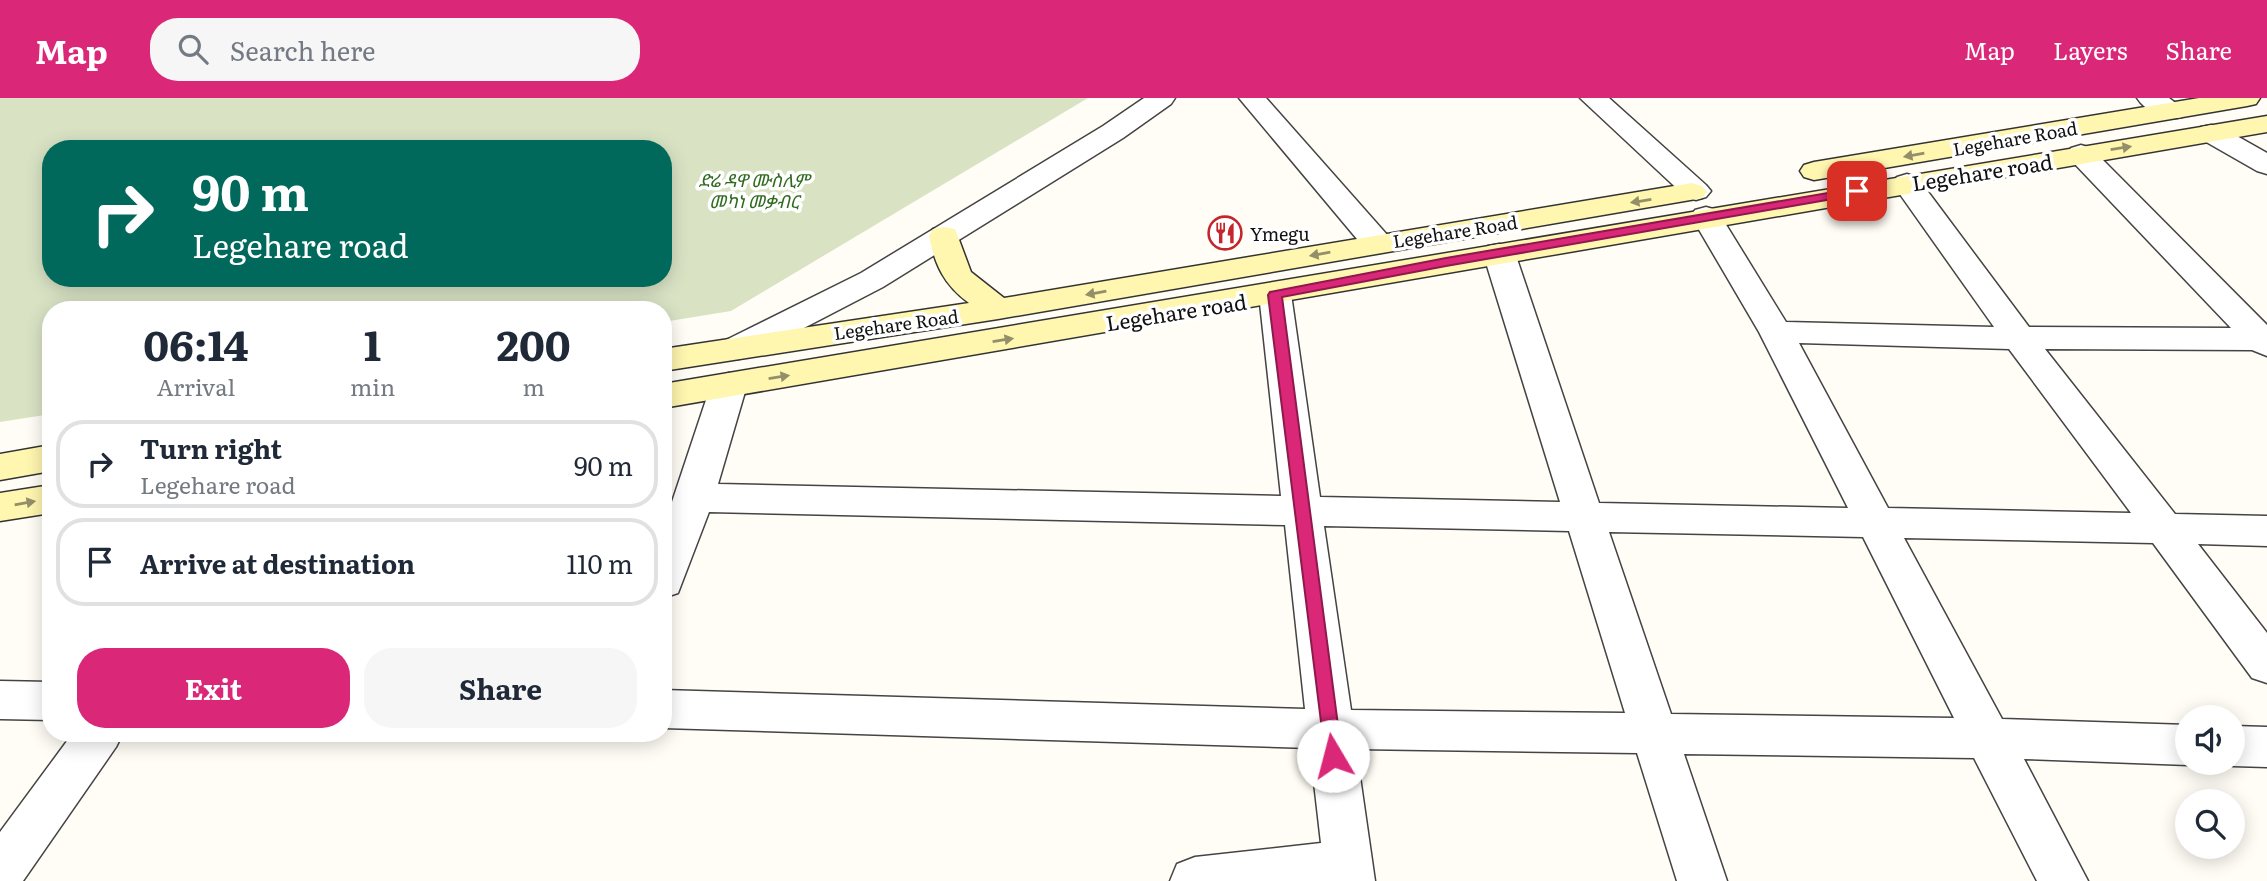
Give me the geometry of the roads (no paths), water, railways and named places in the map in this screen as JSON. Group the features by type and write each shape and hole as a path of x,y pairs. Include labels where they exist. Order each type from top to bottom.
{"main road":[{"name":"Legehare Road","path":"672,359 998,309 1378,244 1701,204 2161,104 2247,98"},
{"path":"2161,104 2211,133"},
{"name":"Legehare road","path":"672,394 1275,295 1499,253 1701,204 1907,183 2267,124"},
{"path":"944,236 950,267 960,282 998,309"},
{"path":"0,467 42,460"},
{"path":"0,507 42,500"}],"street":[{"path":"738,348 872,281 1113,132 1162,98"},
{"path":"1252,98 1378,244"},
{"path":"1593,98 1701,204 1776,332 2063,881"},
{"path":"2211,133 2267,165"},
{"path":"2081,154 2265,342"},
{"path":"1907,183 2019,338 2166,528 2267,665"},
{"path":"1499,253 1702,881"},
{"path":"1195,881 1349,872 1275,295"},
{"path":"1776,332 2265,342"},
{"path":"672,558 695,498 729,385"},
{"path":"695,498 1877,525 2267,531"},
{"path":"0,700 42,701"},
{"path":"672,709 1329,729 1988,738 2175,745"},
{"path":"0,872 94,742"},
{"path":"2245,746 2267,747"}],"place":[{"name":"Ymegu","path":"1225,233"}],"park label":[{"name":"ድሬ ዳዋ ሙስሊም መካነ መቃብር","path":"754,189"}]}
